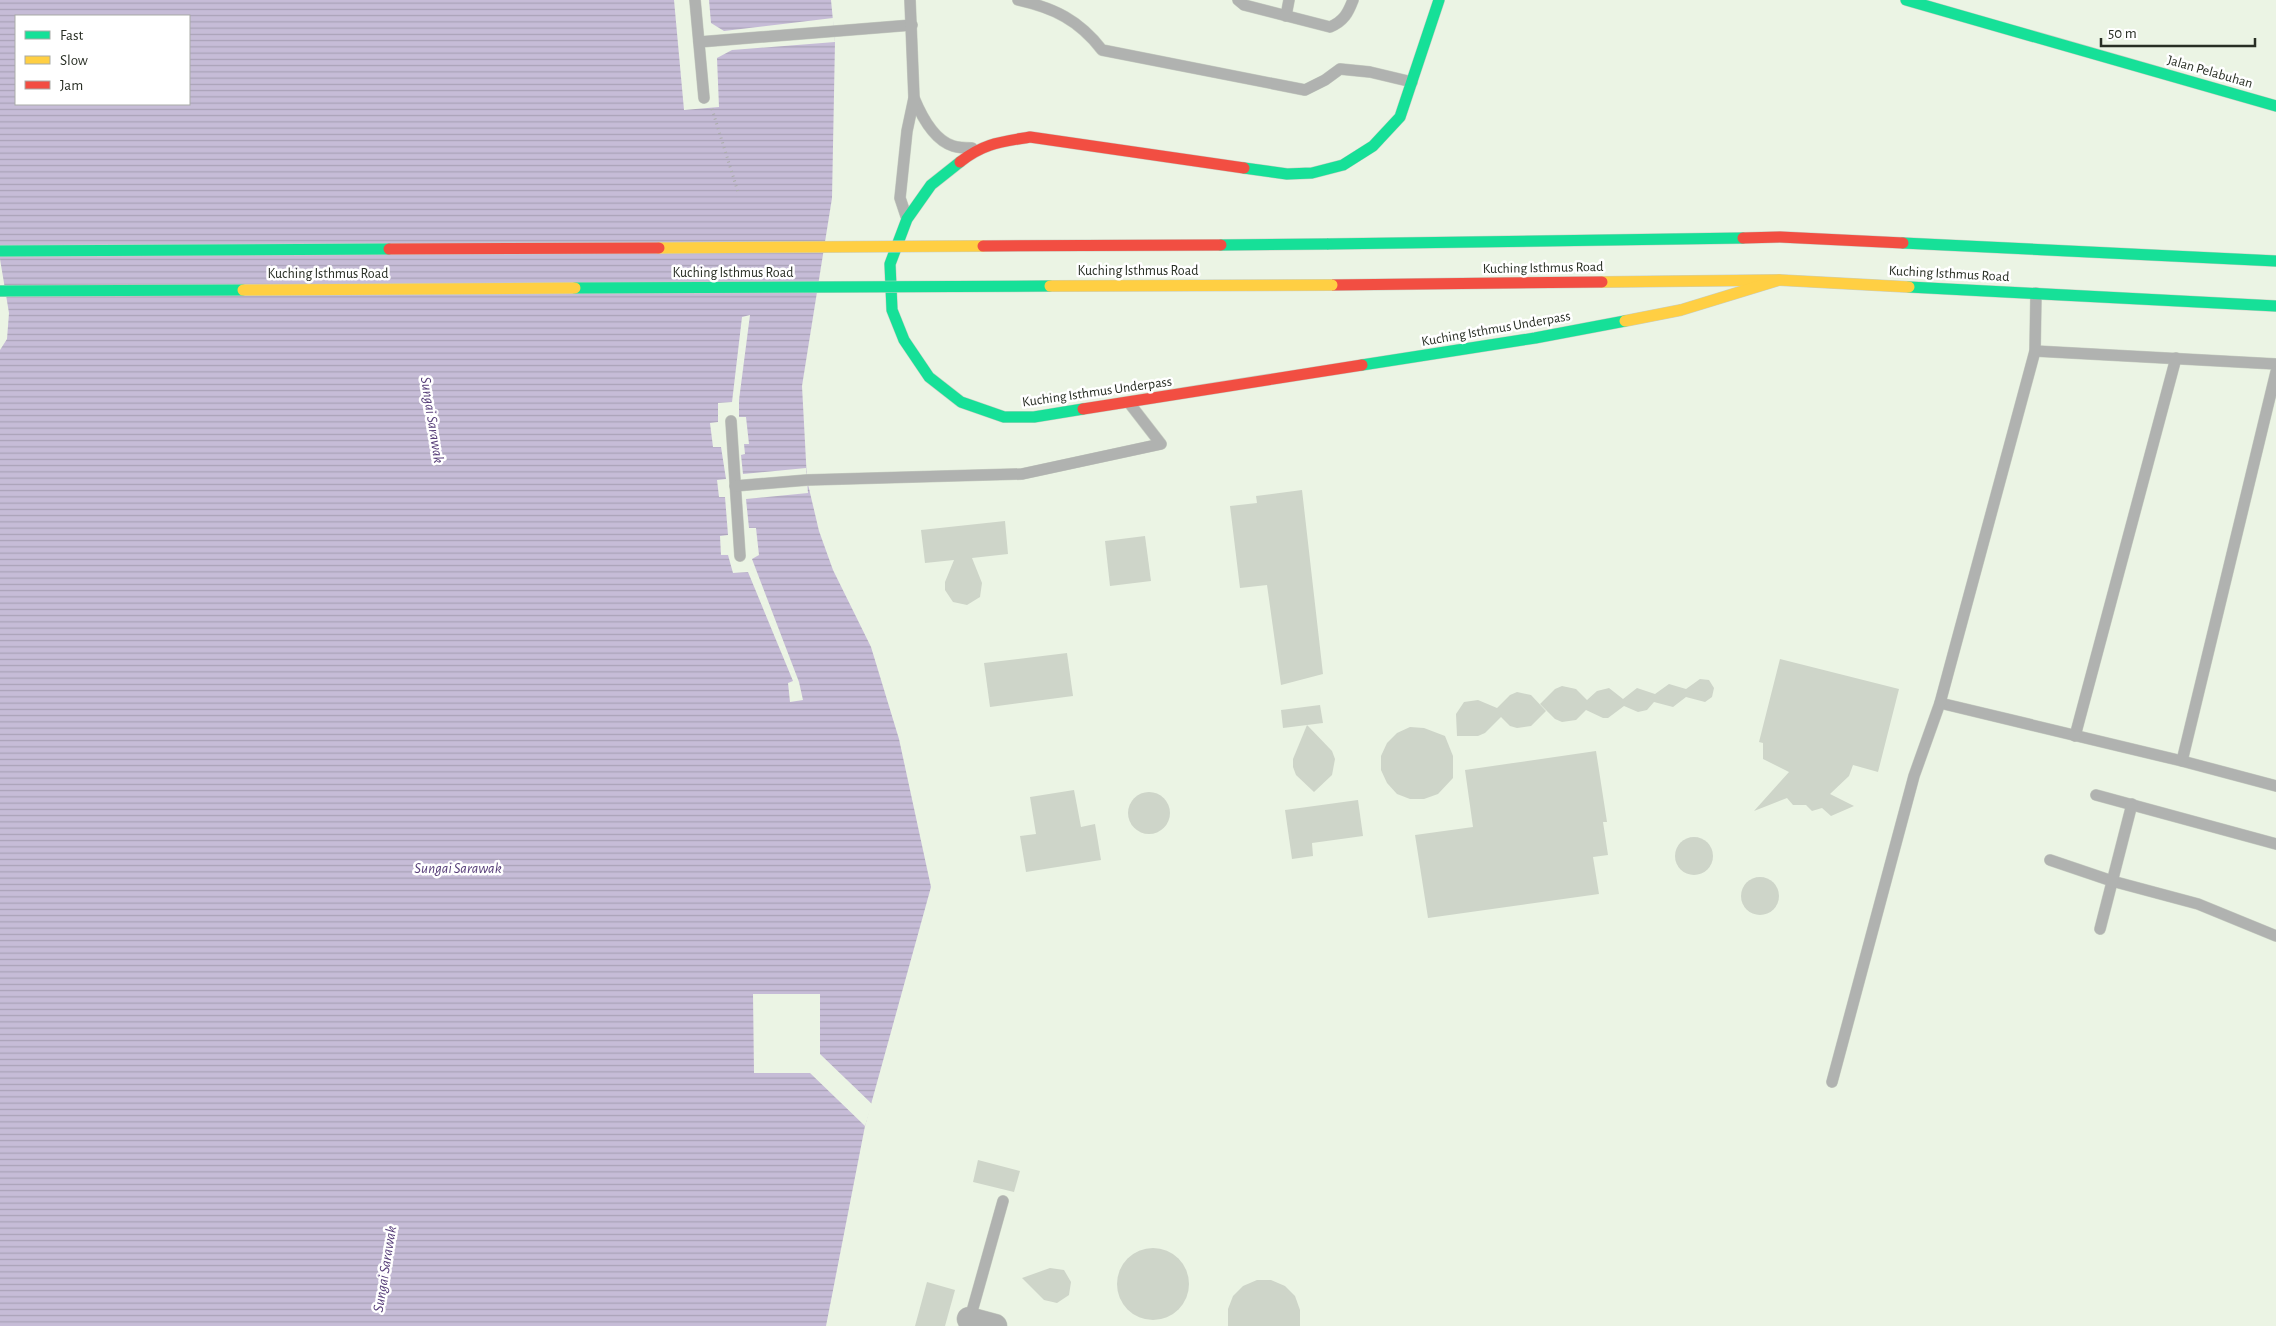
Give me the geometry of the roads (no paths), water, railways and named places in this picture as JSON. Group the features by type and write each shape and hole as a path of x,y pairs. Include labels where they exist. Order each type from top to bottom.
{"main road":[{"name":"Kuching Isthmus Underpass","path":"1439,0 1400,117 1373,146 1343,165 1312,173 1287,174 1030,137 1005,141 977,149 931,185 907,219 890,264 892,310 904,340 929,377 961,402 1004,418 1034,417 1130,404 1535,338 1681,310 1779,280"},
{"name":"Jalan Pelabuhan","path":"1906,0 2276,106"},
{"name":"Kuching Isthmus Road","path":"0,251 1327,244 1780,237 2276,261"},
{"name":"Kuching Isthmus Road","path":"0,291 1332,285 1779,280 2276,306"}],"street":[{"path":"968,1322 995,1326"}],"lane":[{"path":"695,0 704,98"},
{"path":"907,219 900,198 907,131 914,98 910,0"},
{"path":"1018,0 1047,7 1088,32 1102,50 1305,90 1325,80 1340,69 1370,72 1412,82"},
{"path":"1238,0 1244,5 1330,27 1340,23 1347,15 1353,0"},
{"path":"1286,16 1289,0"},
{"path":"699,42 912,25"},
{"path":"914,98 921,117 933,132 951,146 977,149"},
{"path":"1832,1082 1914,776 1940,703 2035,350 2036,293"},
{"path":"2035,350 2276,364"},
{"path":"2076,736 2176,358"},
{"path":"2182,761 2276,372"},
{"path":"735,486 807,480 1022,474 1161,444 1130,404"},
{"path":"731,421 740,556"},
{"path":"1940,703 2182,761 2276,786"},
{"path":"2096,795 2276,844"},
{"path":"2100,929 2132,804"},
{"path":"2050,860 2112,881 2198,904 2276,936"},
{"path":"968,1322 1003,1201"}],"water":[{"name":"Sungai Sarawak","path":"0,0 831,0 835,42 832,198 802,386 807,480 819,531 833,570 871,647 899,739 931,887 865,1126 826,1326 0,1326 0,350 7,339 9,313 0,259"}]}
